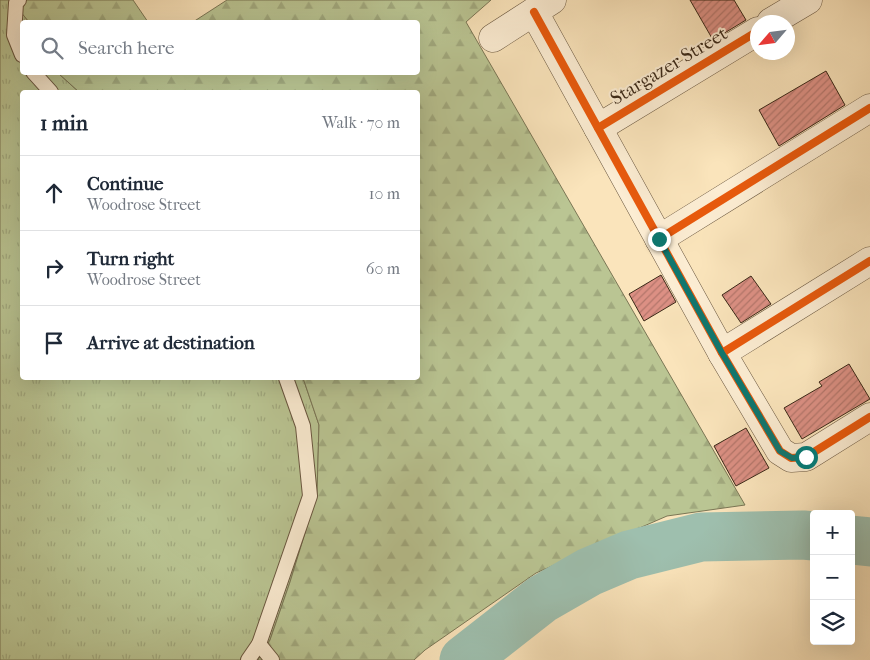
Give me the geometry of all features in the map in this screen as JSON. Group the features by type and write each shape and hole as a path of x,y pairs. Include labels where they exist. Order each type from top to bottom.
{"street":[{"path":"783,15 808,0"},
{"path":"493,38 543,6 598,128 722,353 780,451 792,458 806,457 870,417"},
{"name":"Stargazer Street","path":"598,128 750,36"},
{"path":"659,239 870,108"},
{"path":"722,353 870,262"}],"lane":[{"path":"18,0 16,3 14,35 20,50"},
{"path":"36,75 49,90"},
{"path":"248,660 259,644 310,496 303,426 287,380"},
{"path":"259,644 272,660"}],"green space":[{"path":"0,0 11,0 27,20 20,20 20,75 60,75 77,90 20,90 20,380 304,380 319,425 317,494 270,640 258,660 0,660"},
{"path":"11,0 133,0 147,20 27,20"},
{"path":"227,0 491,0 466,22 745,505 667,516 536,573 425,650 414,660 258,660 270,640 317,494 319,425 304,380 420,380 420,90 77,90 60,75 420,75 420,20 196,20"}],"building":[{"path":"690,0 734,0 746,20 713,40"},
{"path":"826,71 845,105 779,146 759,110"},
{"path":"661,275 676,302 644,321 629,294"},
{"path":"751,276 771,304 741,323 722,295"},
{"path":"849,364 870,399 802,439 784,408 822,386 819,382"},
{"path":"746,428 769,468 736,486 714,446"}],"waterway":[{"path":"464,660 542,599 589,572 629,555 701,537 810,536"},
{"path":"855,540 870,542"}],"cycle path":[{"path":"534,12 722,353 780,451 791,458 806,457 870,417"},
{"path":"598,128 750,36"},
{"path":"659,239 870,108"},
{"path":"722,353 870,261"}],"route":[{"path":"659,239 722,353 780,451 792,458 806,457"}]}
